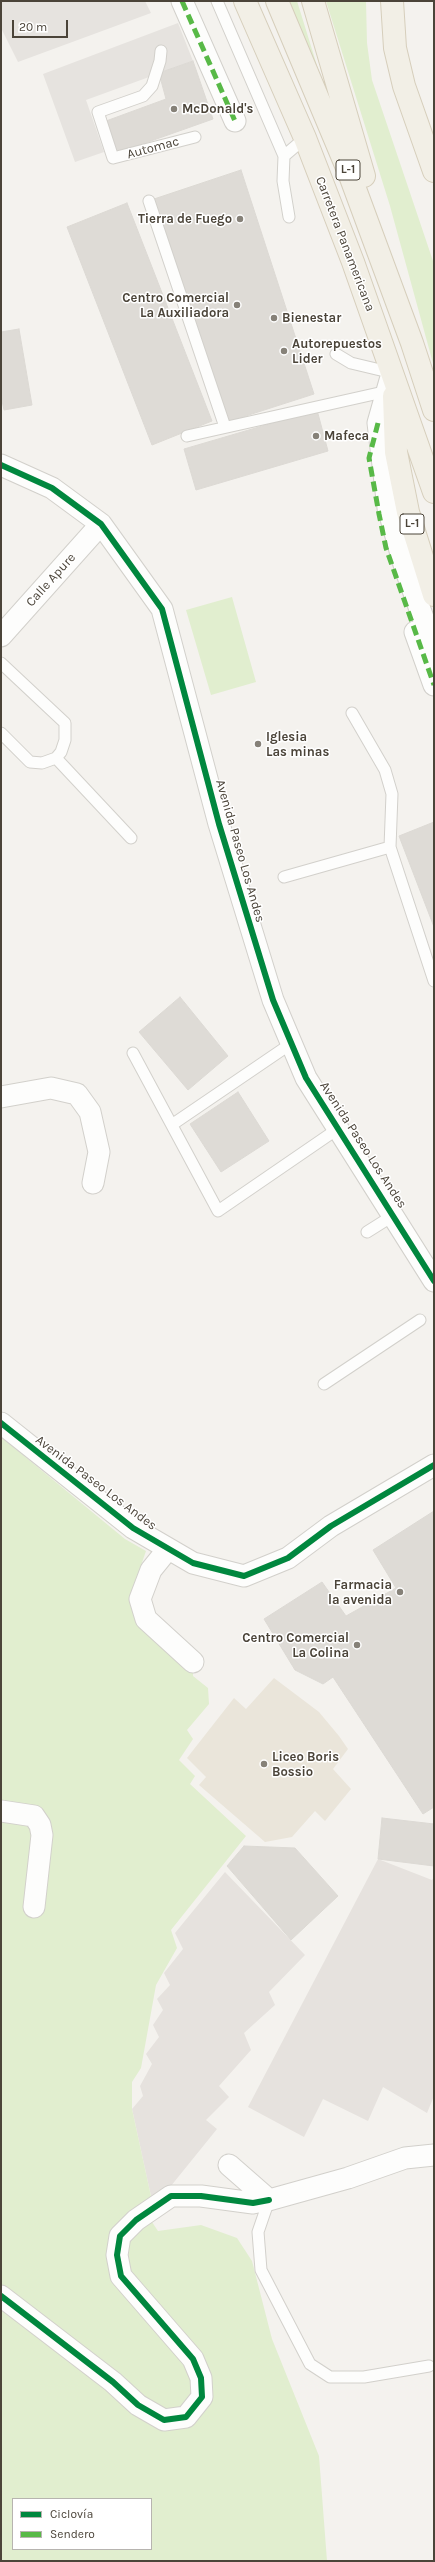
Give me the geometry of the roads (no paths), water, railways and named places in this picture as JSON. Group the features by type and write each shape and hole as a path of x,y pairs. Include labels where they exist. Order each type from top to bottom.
{"main road":[{"name":"Carretera Panamericana","path":"245,1 305,138 390,382 434,492"},
{"name":"L-1","path":"277,1 348,170 412,343"},
{"name":"L-1","path":"313,1 412,343 434,410"},
{"path":"392,1 395,48 404,86 434,171"},
{"name":"L-1","path":"390,382 396,452 408,512 434,595"}],"street":[{"path":"182,1 235,121"},
{"path":"390,382 369,458 386,548 434,685"},
{"path":"378,423 388,508 405,568 434,648"},
{"name":"Avenida Paseo Los Andes","path":"1,465 52,488 101,524 162,610 222,832 273,1000 306,1078 434,1280"},
{"name":"Calle Apure","path":"1,636 101,524"},
{"path":"1,1097 51,1088 76,1094 90,1112 99,1152 93,1183"},
{"name":"Avenida Paseo Los Andes","path":"1,1423 133,1528 193,1563 244,1576 288,1558 331,1526 434,1465"},
{"path":"168,1548 151,1570 140,1599 146,1619 193,1662"},
{"path":"1,1811 34,1816 40,1825 42,1835 34,1907"},
{"path":"1,2296 113,2382 138,2405 164,2420 186,2417 202,2397 201,2378 193,2359 121,2276 117,2255 120,2236 136,2220 171,2196 201,2196 254,2203 348,2178 405,2158 434,2155"},
{"path":"228,2165 269,2200"}],"lane":[{"path":"216,1 284,156 283,181 289,217"},
{"name":"Automac","path":"161,51 152,86 143,96 98,112 113,158 195,137"},
{"path":"284,156 305,138"},
{"path":"148,201 225,427"},
{"path":"336,354 390,382"},
{"path":"187,436 390,382"},
{"path":"1,663 65,723 66,740 61,752 56,758 42,763 30,762 1,733"},
{"path":"352,713 385,770 392,794 390,847 434,981"},
{"path":"56,758 131,838"},
{"path":"284,877 390,847"},
{"path":"173,1124 292,1043"},
{"path":"133,1053 173,1124 218,1210 339,1128"},
{"path":"367,1232 394,1215"},
{"path":"324,1384 420,1320"},
{"path":"269,2200 258,2232 261,2270 310,2364 330,2377 364,2377 429,2366"}],"place":[{"name":"McDonald's","path":"174,109"},
{"name":"Tierra de Fuego","path":"240,219"},
{"name":"Centro Comercial La Auxiliadora","path":"237,305"},
{"name":"Bienestar","path":"274,318"},
{"name":"Autorepuestos Lider","path":"284,351"},
{"name":"Mafeca","path":"316,436"},
{"name":"Iglesia Las minas","path":"258,744"},
{"name":"Farmacia la avenida","path":"400,1592"},
{"name":"Centro Comercial La Colina","path":"357,1645"},
{"name":"Liceo Boris Bossio","path":"264,1764"}]}
